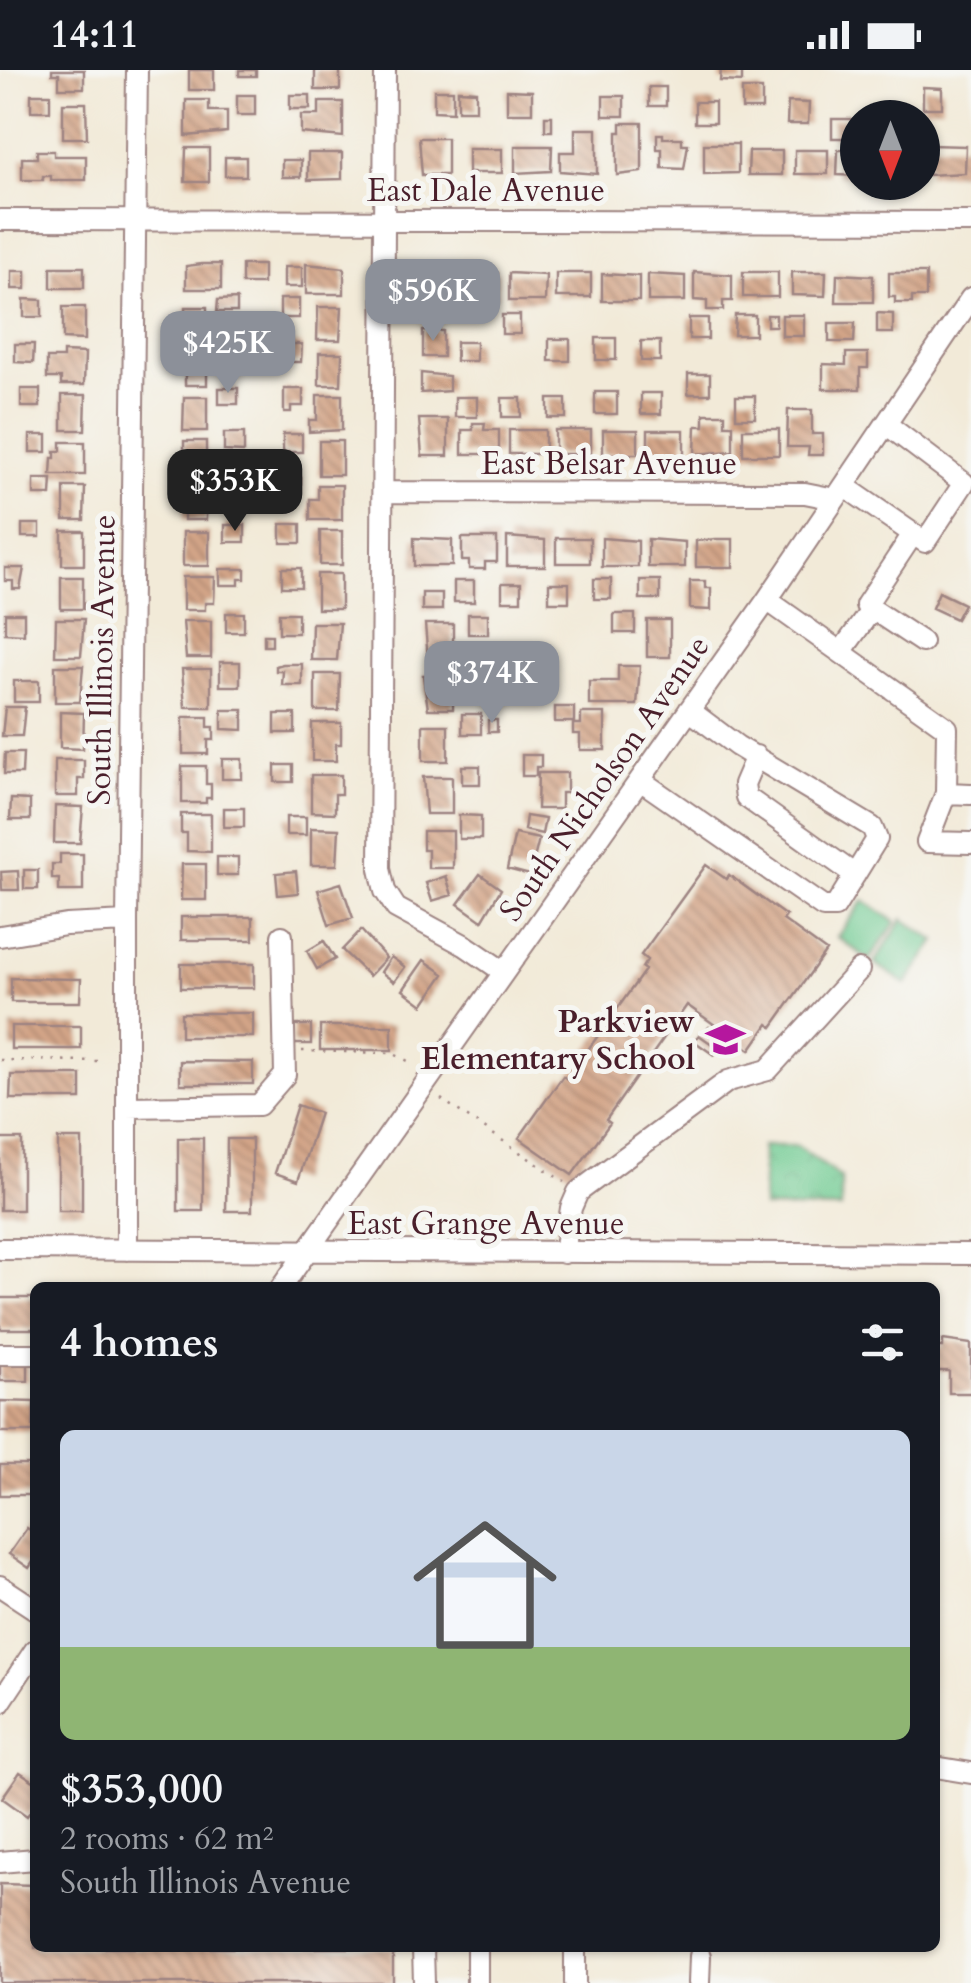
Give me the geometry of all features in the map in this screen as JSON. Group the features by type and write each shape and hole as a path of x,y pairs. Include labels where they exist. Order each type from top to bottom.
{"street":[{"name":"South Illinois Avenue","path":"128,1250 137,70"},
{"path":"385,70 380,869 385,891 396,908 504,972"},
{"name":"East Dale Avenue","path":"0,220 971,222"},
{"name":"South Nicholson Avenue","path":"285,1282 768,600 971,298"},
{"path":"840,493 925,542 964,483 886,424"},
{"name":"East Belsar Avenue","path":"383,492 840,493"},
{"path":"913,534 866,605 922,642"},
{"path":"768,600 946,728 946,793 927,842 971,843"},
{"path":"842,652 872,609"},
{"path":"640,780 823,907 836,908 876,839 872,827 689,710"},
{"path":"756,756 744,784 746,797 855,875"},
{"path":"946,793 971,794"},
{"path":"0,936 66,925 128,922"},
{"path":"128,1107 260,1105 285,1075 282,936"},
{"path":"564,1253 571,1208 578,1192 728,1082 768,1070 859,970"},
{"name":"East Grange Avenue","path":"0,1250 971,1254"},
{"path":"0,1354 30,1354"},
{"path":"0,1586 30,1606"},
{"path":"0,1703 30,1658"},
{"path":"940,1768 971,1773"},
{"path":"0,1862 30,1859"},
{"path":"423,1952 424,1983"},
{"path":"477,1952 477,1983"},
{"path":"575,1952 575,1983"},
{"path":"699,1983 700,1956"}],"path":[{"path":"285,1051 392,1053 408,1061"},
{"path":"0,1060 102,1061"},
{"path":"441,1098 578,1192"}],"green space":[{"path":"864,900 896,922 869,960 837,937"},
{"path":"903,919 936,941 906,984 874,963"},
{"path":"762,1146 797,1146 841,1178 841,1209 763,1208"}],"building":[{"path":"52,70 84,70 84,88 59,88 59,74 52,74"},
{"path":"189,70 214,70 214,90 189,90"},
{"path":"239,70 256,70 256,76 239,76"},
{"path":"315,70 340,70 340,90 315,90"},
{"path":"721,70 742,70 742,82 720,81"},
{"path":"649,87 666,87 666,106 649,106"},
{"path":"923,87 942,88 942,108 940,100 923,100"},
{"path":"742,89 762,89 762,109 742,109"},
{"path":"434,90 453,90 453,112 434,111"},
{"path":"458,90 476,91 476,110 458,110"},
{"path":"507,90 532,91 532,113 507,113"},
{"path":"31,94 50,94 50,111 31,111"},
{"path":"237,95 255,95 255,115 237,115"},
{"path":"290,95 310,95 310,109 290,109"},
{"path":"603,96 624,96 624,116 603,116"},
{"path":"186,100 209,100 209,111 227,111 227,132 186,136"},
{"path":"319,102 343,102 343,137 301,133 301,115 319,115"},
{"path":"695,102 715,102 715,123 695,123"},
{"path":"788,102 809,103 808,124 787,124"},
{"path":"63,103 86,103 87,138 63,138"},
{"path":"545,116 552,116 552,131 545,131"},
{"path":"832,119 840,119 840,138 832,138"},
{"path":"621,123 642,123 642,172 617,175 617,132 621,132"},
{"path":"575,129 597,129 597,174 560,171 560,152 575,152"},
{"path":"657,134 663,134 663,138 682,138 682,144 688,144 684,169 662,168"},
{"path":"419,138 447,138 447,175 422,175"},
{"path":"704,144 738,144 738,173 704,174"},
{"path":"940,145 966,146 965,173 940,174"},
{"path":"515,146 552,146 551,171 515,173"},
{"path":"186,148 209,148 209,182 185,182"},
{"path":"468,149 502,149 502,173 468,173"},
{"path":"795,150 828,150 828,174 795,174"},
{"path":"840,150 840,175 837,175"},
{"path":"37,151 54,151 54,156 86,156 86,180 51,180 51,176 43,176 43,180 22,180 22,158 37,158"},
{"path":"749,151 782,151 782,175 748,175"},
{"path":"308,153 342,153 342,179 308,180"},
{"path":"225,157 246,157 246,176 225,176"},
{"path":"282,160 301,160 301,177 282,177"},
{"path":"221,264 221,289 186,289 186,266"},
{"path":"306,264 344,268 344,294 306,294"},
{"path":"242,265 263,265 263,284 242,284"},
{"path":"51,267 84,267 84,288 51,288"},
{"path":"284,267 302,267 302,287 284,287"},
{"path":"12,271 26,271 26,289 12,289"},
{"path":"423,272 448,272 448,308 423,308"},
{"path":"694,272 732,275 732,301 723,301 723,310 707,310 707,301 694,300"},
{"path":"743,272 778,272 778,297 743,297"},
{"path":"792,272 826,272 825,296 792,295"},
{"path":"463,273 498,273 498,297 485,297 481,308 463,308"},
{"path":"509,273 546,275 545,301 509,301"},
{"path":"556,273 591,273 591,297 556,297"},
{"path":"889,273 926,273 926,297 912,297 912,303 895,303 895,297 889,297"},
{"path":"602,274 639,276 639,301 602,301"},
{"path":"648,274 685,276 685,301 648,301"},
{"path":"837,274 873,276 873,302 836,302"},
{"path":"24,299 42,300 42,317 24,317"},
{"path":"237,299 237,312 217,312 218,300"},
{"path":"280,299 299,299 299,318 280,318"},
{"path":"63,307 85,307 85,340 63,339"},
{"path":"185,307 207,307 207,341 185,341"},
{"path":"318,307 342,307 340,340 317,340"},
{"path":"877,313 893,314 893,333 877,333"},
{"path":"502,315 520,315 520,334 502,334"},
{"path":"735,315 755,315 755,335 734,335"},
{"path":"767,315 776,315 776,326 767,326"},
{"path":"782,315 804,315 804,336 782,336"},
{"path":"689,318 708,318 708,339 689,339"},
{"path":"829,323 855,323 854,342 829,342"},
{"path":"423,331 443,331 443,357 423,357"},
{"path":"596,338 616,338 616,360 596,360"},
{"path":"549,339 570,339 570,361 549,361"},
{"path":"641,341 660,341 660,361 641,361"},
{"path":"456,342 476,342 476,361 456,361"},
{"path":"15,344 34,344 33,363 15,362"},
{"path":"281,344 302,344 301,362 281,362"},
{"path":"221,345 241,345 241,363 221,363"},
{"path":"63,352 85,353 84,385 61,385 61,378 47,378 47,358 63,358"},
{"path":"185,353 207,353 207,385 185,385"},
{"path":"319,353 342,353 341,385 319,385"},
{"path":"846,353 868,353 868,368 860,368 860,389 823,389 823,364 846,365"},
{"path":"421,373 449,376 449,391 421,393"},
{"path":"688,374 710,374 710,394 688,394"},
{"path":"219,388 238,388 238,404 219,404"},
{"path":"21,389 40,389 40,407 21,407"},
{"path":"284,389 303,389 303,406 291,406 291,412 284,412"},
{"path":"595,392 617,392 617,414 595,414"},
{"path":"641,393 661,393 661,414 641,414"},
{"path":"62,395 86,395 85,430 62,430"},
{"path":"317,395 342,395 342,430 309,432 309,420 317,420"},
{"path":"736,396 755,396 755,418 736,418"},
{"path":"184,397 207,397 207,431 183,431"},
{"path":"455,397 477,397 477,417 455,417"},
{"path":"502,398 521,398 521,417 502,417"},
{"path":"548,399 566,399 566,418 548,418"},
{"path":"788,410 812,410 812,434 823,434 823,455 808,455 809,447 787,447"},
{"path":"704,414 725,414 725,425 733,425 733,451 695,454 696,426 704,426"},
{"path":"419,419 448,419 448,456 422,456"},
{"path":"473,423 485,423 484,430 499,430 499,454 462,454 462,430 473,430"},
{"path":"743,429 779,429 779,455 743,455"},
{"path":"509,430 545,430 545,454 509,454"},
{"path":"555,430 591,430 591,454 555,454"},
{"path":"603,430 638,430 638,454 603,454"},
{"path":"648,430 684,430 684,455 648,455"},
{"path":"224,433 244,433 244,452 224,451"},
{"path":"283,434 302,434 302,452 283,452"},
{"path":"30,435 47,435 47,452 30,452"},
{"path":"184,441 206,441 206,475 184,475"},
{"path":"319,441 342,441 342,475 319,475"},
{"path":"61,442 85,442 85,475 51,475 52,458 55,451 61,451"},
{"path":"216,477 237,478 237,494 216,494"},
{"path":"282,478 301,478 301,496 282,496"},
{"path":"34,479 52,479 51,495 34,495"},
{"path":"270,479 279,479 279,496 270,496"},
{"path":"318,485 342,485 342,520 310,520 310,499 318,499"},
{"path":"184,486 206,486 206,520 184,520"},
{"path":"64,487 85,487 84,520 64,520"},
{"path":"22,524 40,524 40,537 22,537"},
{"path":"281,524 301,524 301,543 281,543"},
{"path":"225,525 245,525 245,542 225,542"},
{"path":"62,531 84,531 84,565 62,565"},
{"path":"320,531 342,531 342,565 320,565"},
{"path":"183,532 209,532 209,566 183,566"},
{"path":"507,537 545,540 545,566 507,566"},
{"path":"414,538 452,540 452,566 414,566"},
{"path":"462,538 497,538 497,562 485,562 485,569 469,569 469,561 462,561"},
{"path":"556,538 590,538 590,563 556,563"},
{"path":"602,538 638,541 638,567 602,567"},
{"path":"648,539 685,542 685,567 648,567"},
{"path":"733,539 733,567 696,567 696,541"},
{"path":"5,568 24,568 20,589 13,589 13,581 5,581"},
{"path":"282,568 301,568 301,587 282,587"},
{"path":"220,569 245,569 245,579 239,579 239,585 220,585"},
{"path":"317,574 341,574 341,609 317,609"},
{"path":"61,577 83,577 83,609 61,609"},
{"path":"183,577 215,577 214,603 205,603 205,610 183,610"},
{"path":"594,579 611,579 611,599 594,599"},
{"path":"640,580 660,580 660,599 640,599"},
{"path":"454,581 474,581 474,602 454,602"},
{"path":"690,581 705,581 705,588 711,588 711,610 690,609"},
{"path":"502,583 521,583 521,601 502,601"},
{"path":"549,583 569,583 569,602 549,602"},
{"path":"939,592 964,604 956,619 932,608"},
{"path":"422,593 442,593 442,610 422,610"},
{"path":"5,613 24,613 24,634 5,633"},
{"path":"226,613 244,613 244,632 226,632"},
{"path":"279,613 298,613 298,633 279,633"},
{"path":"468,614 488,614 488,634 468,634"},
{"path":"614,614 635,614 635,633 614,633"},
{"path":"56,619 84,619 81,656 55,656"},
{"path":"647,620 670,620 670,657 647,657"},
{"path":"183,621 211,621 211,658 186,658"},
{"path":"312,623 340,623 337,660 311,660"},
{"path":"425,624 453,624 453,660 428,660"},
{"path":"264,635 272,635 272,646 264,646"},
{"path":"220,662 240,662 240,686 220,686"},
{"path":"302,664 302,685 282,685 283,671 276,671 276,666"},
{"path":"462,664 482,664 482,686 462,686"},
{"path":"55,666 83,666 80,702 55,702"},
{"path":"618,666 640,666 637,705 589,705 589,681 618,681"},
{"path":"182,669 211,669 211,707 185,707"},
{"path":"315,674 340,674 339,711 315,711"},
{"path":"423,675 453,675 453,709 428,709"},
{"path":"14,681 39,681 39,702 14,702"},
{"path":"5,707 25,707 22,736 2,736"},
{"path":"555,707 574,707 574,722 555,722"},
{"path":"222,710 243,710 243,730 222,729"},
{"path":"60,712 84,713 83,749 60,748"},
{"path":"581,713 605,713 605,750 580,750 580,734 573,734 573,724 581,724"},
{"path":"275,714 295,714 295,733 275,733"},
{"path":"462,714 481,714 481,734 462,734"},
{"path":"183,717 208,717 208,727 214,727 214,740 208,740 208,754 183,754"},
{"path":"488,720 497,720 497,732 488,732"},
{"path":"312,723 341,723 336,761 312,761"},
{"path":"423,725 448,725 448,761 423,761"},
{"path":"5,753 23,753 22,774 4,774"},
{"path":"522,755 541,755 536,776 522,776"},
{"path":"222,759 242,759 242,779 222,779"},
{"path":"55,760 84,760 84,779 78,779 78,796 55,796"},
{"path":"275,765 293,765 293,782 275,782"},
{"path":"182,766 206,766 211,798 206,798 206,803 182,803"},
{"path":"462,766 480,766 480,784 462,784"},
{"path":"538,773 567,773 567,793 561,793 561,809 537,809"},
{"path":"311,775 341,775 335,813 311,812"},
{"path":"423,777 452,777 452,814 426,814"},
{"path":"11,799 30,800 30,820 10,820"},
{"path":"55,806 83,807 80,843 54,843"},
{"path":"224,808 244,808 244,827 224,827"},
{"path":"181,814 211,814 211,852 187,851 187,833 181,833"},
{"path":"459,815 481,816 481,839 459,839"},
{"path":"526,816 545,819 542,834 524,830"},
{"path":"286,817 306,817 306,835 286,835"},
{"path":"311,828 339,829 337,865 311,865"},
{"path":"423,831 453,831 453,868 428,868"},
{"path":"515,834 539,839 530,875 507,869"},
{"path":"60,854 83,854 83,891 59,891 59,879 52,879 52,864 60,864"},
{"path":"217,857 238,857 238,875 217,875"},
{"path":"182,864 206,864 206,900 181,900"},
{"path":"706,865 726,879 729,875 826,951 772,1027 768,1024 750,1050 687,1005 572,1175 519,1138 645,970 642,968 647,960 641,955"},
{"path":"24,870 38,870 38,889 24,889"},
{"path":"18,871 19,890 2,890 1,872"},
{"path":"296,871 298,893 278,895 276,873"},
{"path":"480,874 501,889 482,921 458,904"},
{"path":"446,876 452,895 432,901 426,883"},
{"path":"341,883 353,918 329,925 318,890"},
{"path":"181,917 253,917 253,940 181,940"},
{"path":"361,930 386,958 369,976 342,950"},
{"path":"324,941 335,959 317,969 307,951"},
{"path":"391,957 405,967 394,982 381,972"},
{"path":"424,960 444,974 423,1005 403,990"},
{"path":"181,964 254,964 254,988 181,988"},
{"path":"11,978 81,979 80,1002 11,1002"},
{"path":"181,1013 253,1013 253,1037 181,1037"},
{"path":"293,1025 311,1025 311,1044 293,1044"},
{"path":"11,1026 81,1026 81,1049 11,1049"},
{"path":"320,1026 392,1026 392,1050 320,1050"},
{"path":"709,1027 725,1039 722,1044 705,1032"},
{"path":"699,1035 719,1049 714,1055 694,1041"},
{"path":"180,1061 253,1062 253,1084 180,1084"},
{"path":"11,1075 81,1075 81,1099 10,1099"},
{"path":"297,1105 320,1113 298,1181 275,1173"},
{"path":"178,1138 203,1138 203,1211 178,1211"},
{"path":"0,1139 22,1139 22,1210 0,1210"},
{"path":"58,1139 82,1139 82,1211 58,1211"},
{"path":"227,1139 252,1139 252,1211 226,1211"},
{"path":"0,1298 30,1298 30,1329 0,1329"},
{"path":"943,1340 971,1344 971,1393 949,1393 949,1371 940,1371"},
{"path":"0,1363 28,1363 28,1381 0,1381"},
{"path":"0,1401 30,1402 30,1432 0,1432"},
{"path":"0,1465 30,1465 30,1495 0,1495"},
{"path":"27,1528 30,1530 29,1568 9,1554"},
{"path":"20,1772 30,1779 27,1816 2,1798"},
{"path":"0,1884 30,1885 30,1952 393,1952 393,1983 0,1983"}],"place":[{"name":"Parkview Elementary School","path":"725,1039"}]}
